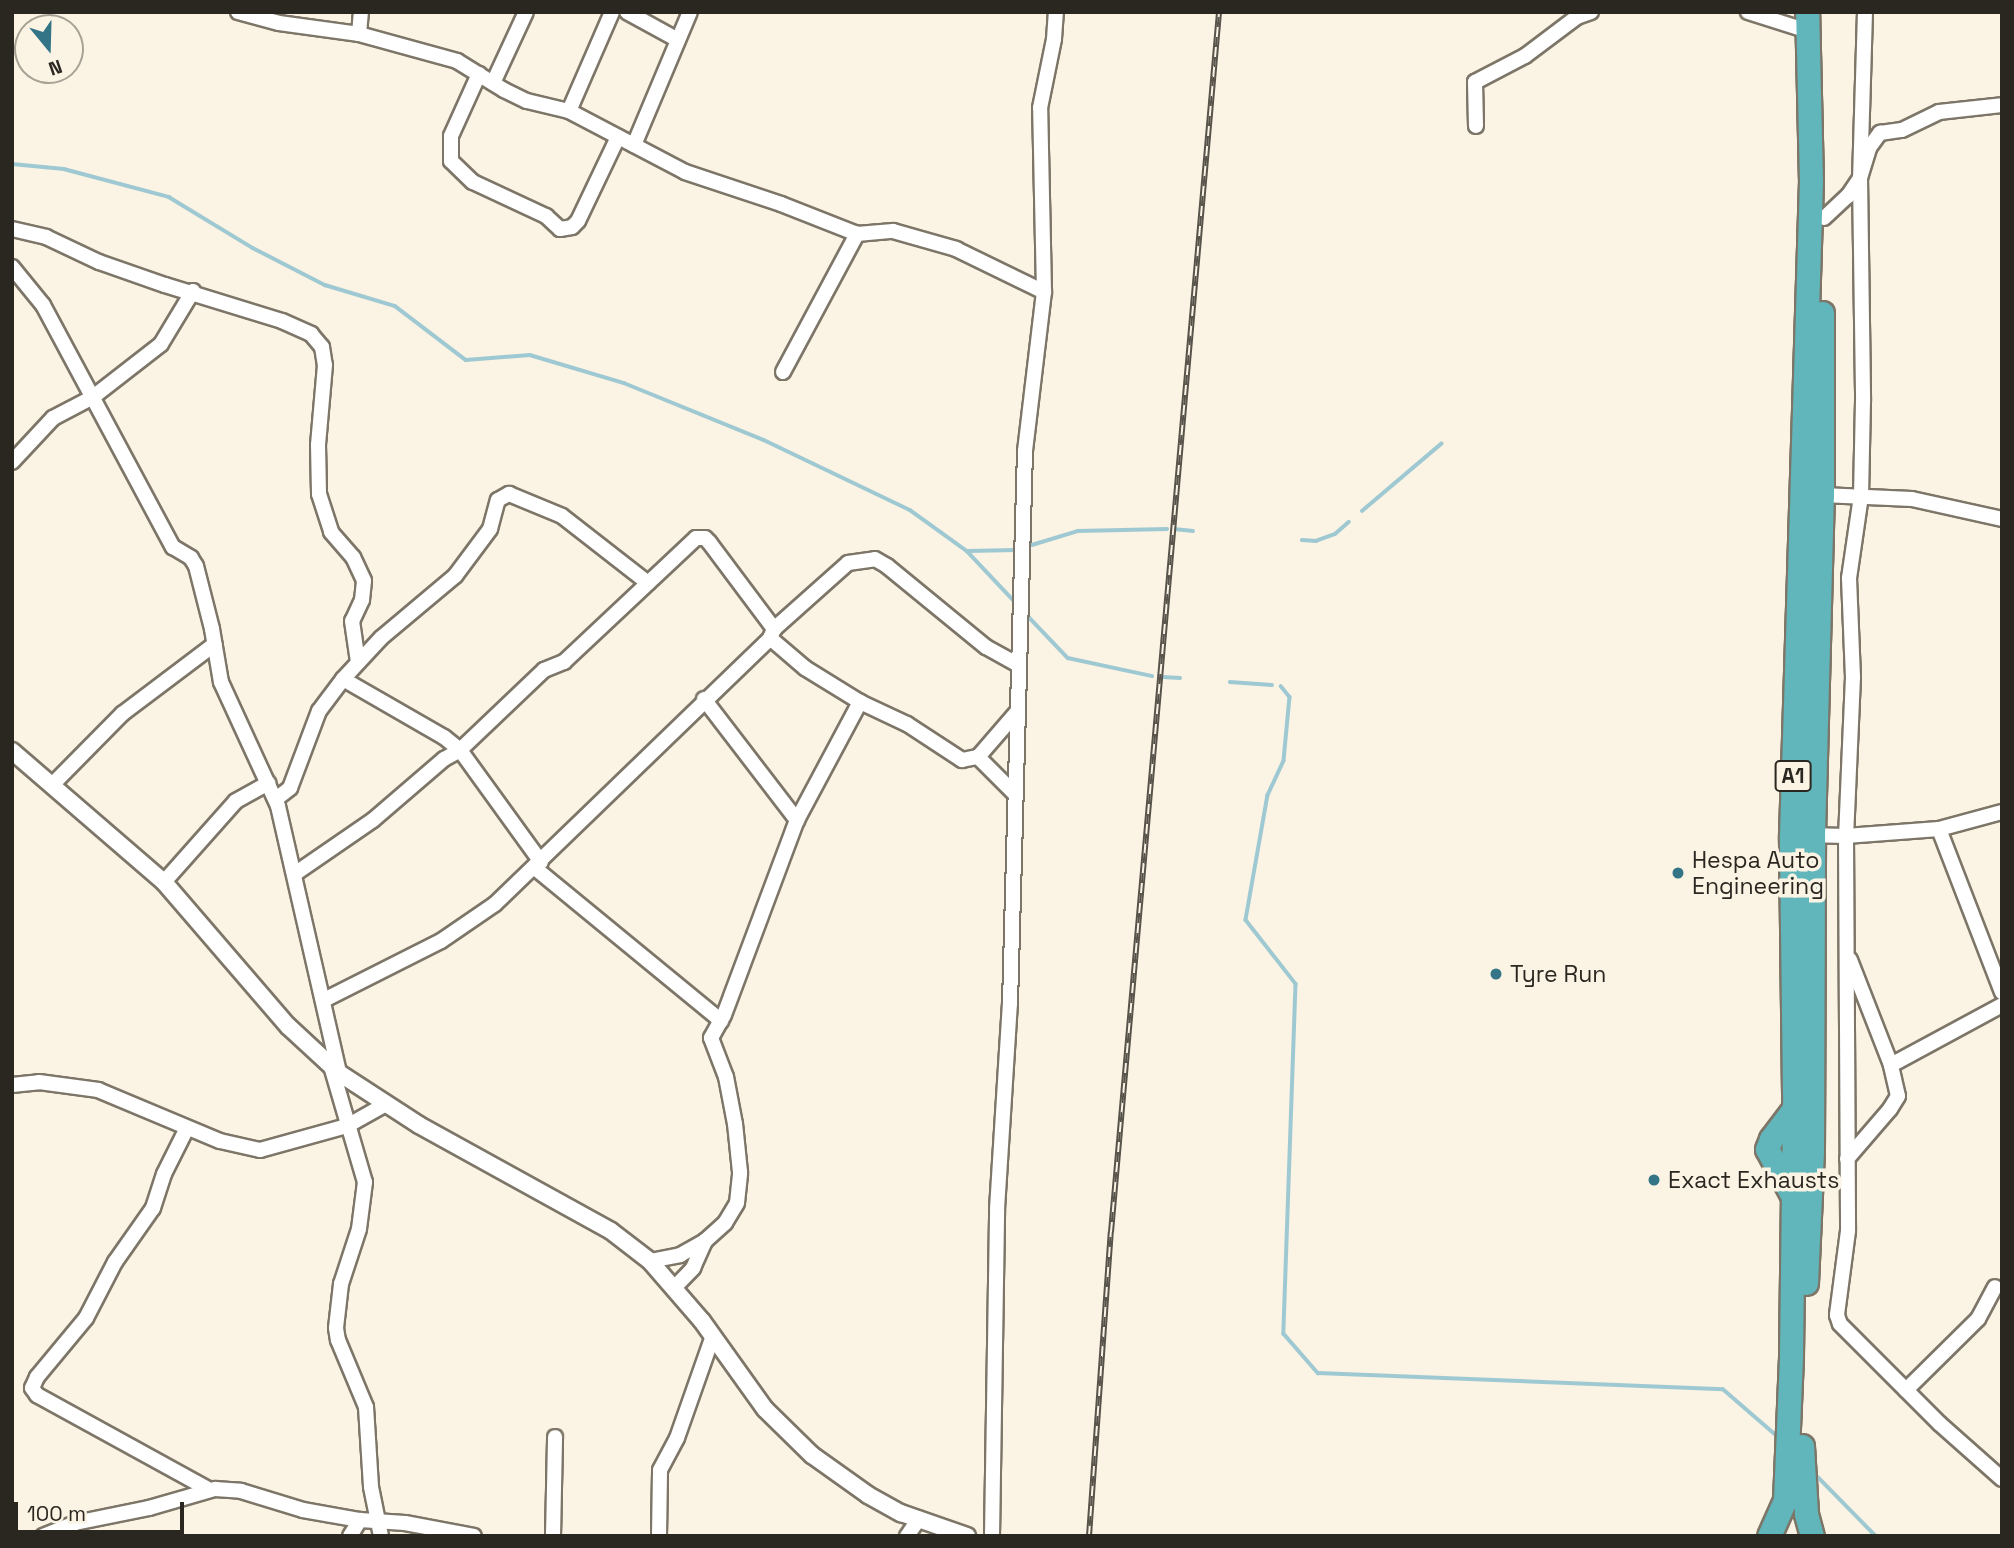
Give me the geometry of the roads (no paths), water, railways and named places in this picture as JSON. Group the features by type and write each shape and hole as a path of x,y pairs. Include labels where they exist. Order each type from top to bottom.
{"highway":[{"name":"A1","path":"1770,1536 1789,1530 1811,1536 1802,1468 1803,1353 1812,1151 1802,835 1822,495 1824,218 1812,19"},
{"name":"A1","path":"1770,1536 1785,1500 1788,1469 1802,835 1812,19"}],"street":[{"path":"238,12 279,23 359,34 457,61 527,101 569,111 685,172 781,204 857,234 893,231 956,248 1044,292"},
{"path":"359,34 361,12"},
{"path":"493,83 526,12"},
{"path":"569,111 611,12"},
{"path":"627,12 678,40"},
{"path":"634,145 690,12"},
{"path":"992,1536 997,1209 1010,1004 1025,451 1044,292 1040,108 1054,39 1056,12"},
{"path":"1476,126 1475,82 1485,74 1525,57 1577,17 1591,12"},
{"path":"1748,12 1812,19"},
{"path":"1865,12 1860,178 1864,345 1861,496 1849,578 1853,677 1846,836 1848,1231 1838,1321 1906,1390 2002,1479"},
{"path":"479,74 451,136 451,161 473,182 538,211 560,229 572,228 578,221 618,137"},
{"path":"1824,218 1848,196 1860,178 1869,148 1881,133 1902,130 1939,112 2002,105"},
{"path":"12,229 46,237 99,262 282,321 311,334 322,347 325,375 318,445 318,494 331,532 353,557 364,581 362,600 351,630 358,662"},
{"path":"783,372 857,234"},
{"path":"12,267 43,305 173,547 191,558 196,566 215,644 221,682 276,799 296,873 324,1000 347,1126 362,1166 365,1198 341,1284 336,1328 338,1340 366,1407 371,1487 379,1529"},
{"path":"12,462 53,418 93,397 161,344 193,291"},
{"path":"276,799 290,788 319,711 343,679 381,638 455,576 490,529 498,500 509,494 562,516 648,583"},
{"path":"1822,495 1912,499 2002,519"},
{"path":"296,873 373,820 444,759 460,750 544,670 564,662 692,540 705,538 772,633 805,668 860,702 907,724 962,760 978,757 1017,712"},
{"path":"324,1000 468,925 538,865 842,566 855,560 875,559 986,647 1018,665"},
{"path":"52,785 122,714 215,644"},
{"path":"343,679 444,737 460,750 538,865 721,1021"},
{"path":"704,699 797,820"},
{"path":"650,1261 680,1255 705,1241 725,1223 737,1203 740,1172 726,1077 711,1038 721,1021 797,820 860,702"},
{"path":"12,751 164,882 288,1026 335,1069 386,1104 601,1224 650,1261 713,1336 765,1409 811,1455 868,1495 919,1520 967,1536"},
{"path":"978,757 1015,794"},
{"path":"164,882 236,801 268,783"},
{"path":"1802,835 1846,836 1939,829 2002,812"},
{"path":"1939,829 2002,992"},
{"path":"1847,952 1891,1065 1896,1101 1847,1159"},
{"path":"1891,1065 2002,1006"},
{"path":"12,1085 39,1082 97,1090 220,1141 260,1150 347,1126 386,1104"},
{"path":"187,1128 164,1174 153,1208 115,1262 86,1318 37,1377 32,1388 37,1395 189,1476 208,1489"},
{"path":"674,1288 693,1268 705,1241"},
{"path":"1906,1390 1978,1319 1995,1287"},
{"path":"659,1536 660,1470 677,1438 713,1336"},
{"path":"553,1536 555,1437"},
{"path":"43,1536 75,1523 149,1508 208,1489 241,1491 303,1510 360,1520 379,1529 405,1523 474,1536"},
{"path":"350,1536 360,1520"},
{"path":"907,1536 919,1520"}],"waterway":[{"path":"12,164 64,169 169,197 253,248 325,285 395,306 466,360 530,355 624,383 764,440 910,510 967,551 1015,602"},
{"path":"1362,511 1441,444"},
{"path":"1302,540 1316,541 1335,534 1349,522"},
{"path":"1032,545 1078,531 1167,529"},
{"path":"1174,529 1193,531"},
{"path":"969,551 1015,550"},
{"path":"1025,613 1068,658 1152,676"},
{"path":"1163,677 1180,678"},
{"path":"1230,682 1272,685"},
{"path":"1281,686 1290,697 1284,761 1268,795 1246,920 1296,984 1284,1334 1318,1373 1723,1389 1775,1434"},
{"path":"1818,1477 1876,1536"}],"railway":[{"path":"1089,1536 1111,1232 1219,12"}],"place":[{"name":"Hespa Auto Engineering","path":"1678,873"},
{"name":"Tyre Run","path":"1496,974"},
{"name":"Exact Exhausts","path":"1654,1180"}]}
